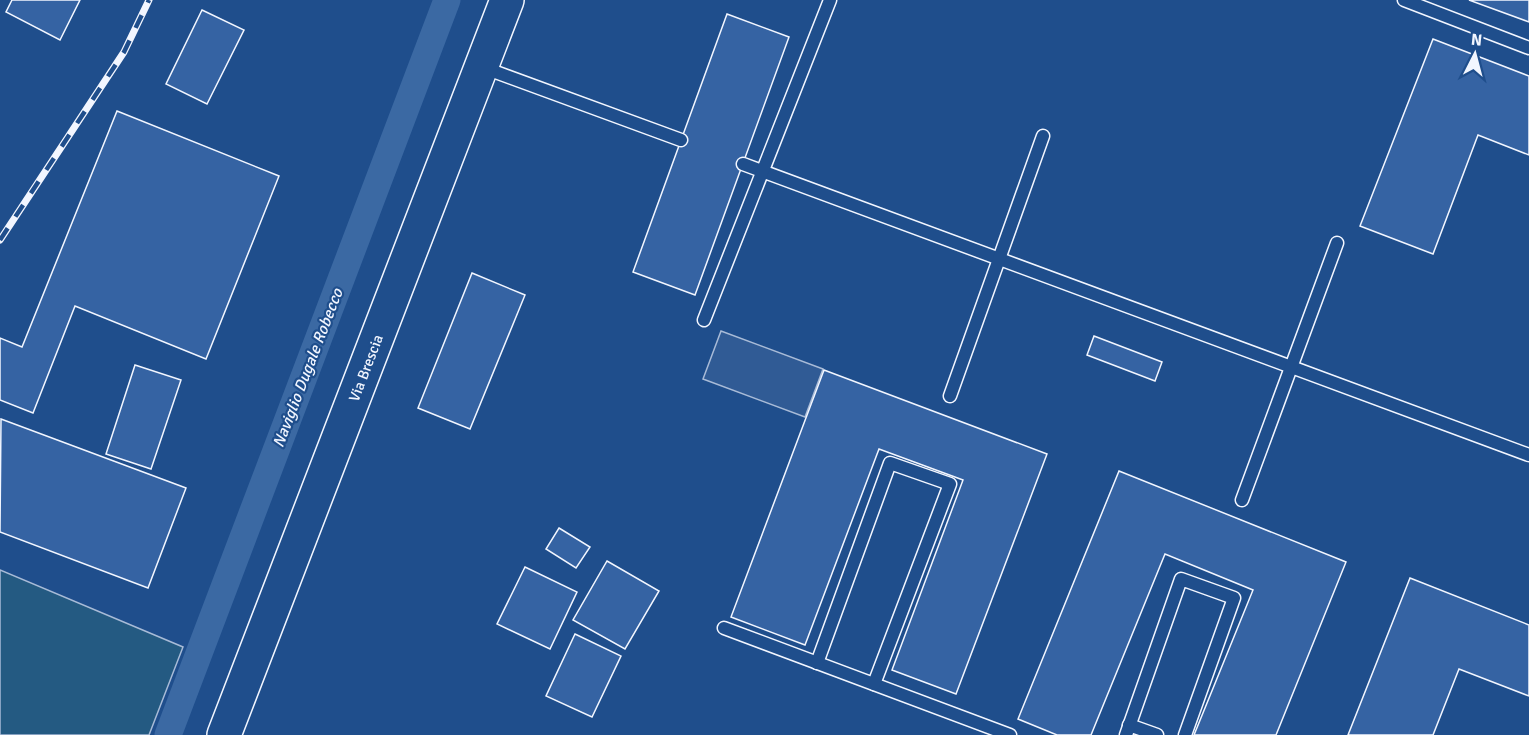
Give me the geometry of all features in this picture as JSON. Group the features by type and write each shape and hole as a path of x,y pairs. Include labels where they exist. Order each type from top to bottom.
{"main road":[{"name":"Via Brescia","path":"224,735 507,0"}],"lane":[{"path":"704,320 830,0"},
{"path":"1404,0 1529,48"},
{"path":"482,67 681,140"},
{"path":"950,396 1043,136"},
{"path":"743,164 1529,455"},
{"path":"1242,500 1337,243"},
{"path":"817,663 890,464 950,484 874,684"},
{"path":"1157,735 1127,730 1181,579 1234,598 1185,735"},
{"path":"724,628 1010,735"}],"shaded area":[{"path":"721,331 823,369 805,417 703,379"},
{"path":"0,570 183,647 149,735 0,735"}],"building":[{"path":"12,0 80,0 60,40 6,12"},
{"path":"1469,0 1529,0 1529,22"},
{"path":"202,10 244,30 207,104 166,84"},
{"path":"727,14 789,37 695,295 633,272"},
{"path":"1433,39 1529,76 1529,155 1478,135 1433,254 1360,226"},
{"path":"117,111 279,176 206,359 75,306 33,413 0,400 0,338 22,347"},
{"path":"472,273 525,295 470,429 418,408"},
{"path":"1094,336 1162,362 1155,381 1087,355"},
{"path":"135,365 181,380 151,469 106,454"},
{"path":"824,370 1047,454 956,694 892,670 963,480 879,449 805,645 731,617"},
{"path":"1,419 186,488 148,588 0,532"},
{"path":"1119,471 1346,562 1276,735 1194,735 1253,590 1165,554 1091,735 1057,735 1018,719"},
{"path":"559,528 590,547 576,568 546,549"},
{"path":"607,561 659,591 625,649 573,620"},
{"path":"525,567 577,592 550,649 497,624"},
{"path":"1410,578 1529,625 1529,696 1459,669 1433,735 1348,735"},
{"path":"575,634 621,656 592,717 546,696"}],"waterway":[{"name":"Naviglio Dugale Robecco","path":"168,735 447,0"}],"railway":[{"path":"0,240 124,52 149,0"}]}
